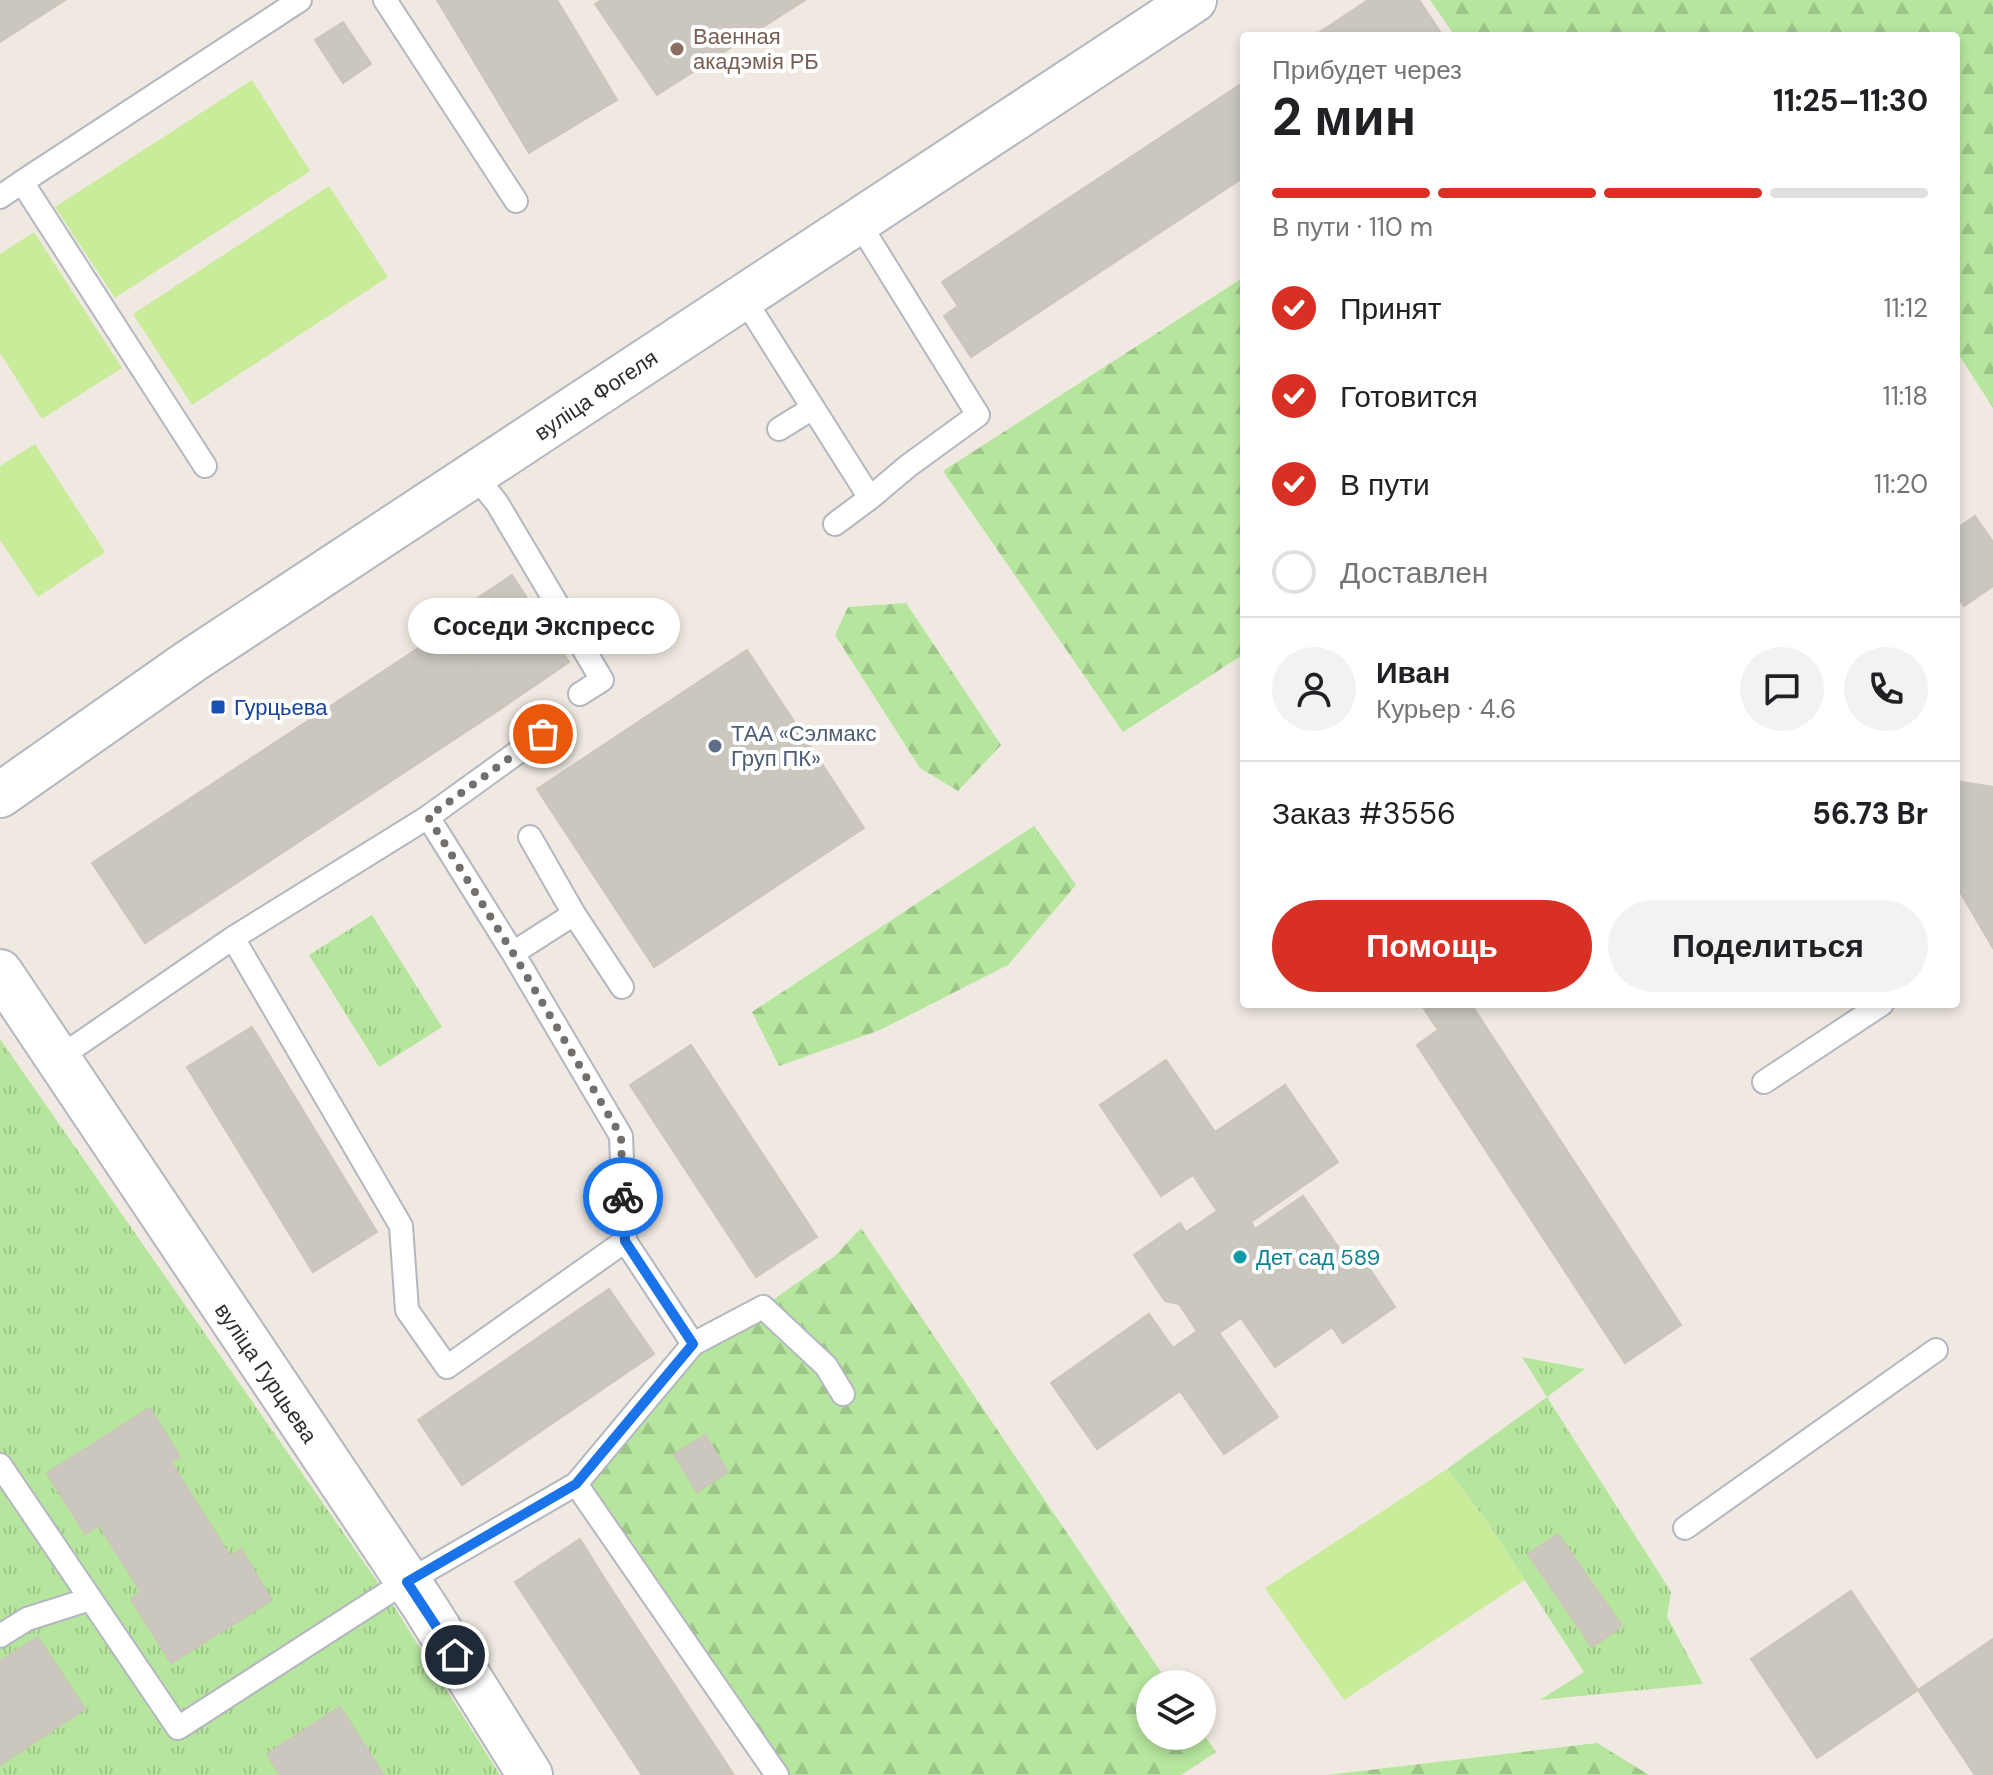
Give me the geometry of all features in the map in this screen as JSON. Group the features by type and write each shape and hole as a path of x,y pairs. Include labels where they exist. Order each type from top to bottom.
{"street":[{"name":"вуліца Фогеля","path":"0,795 191,661 1194,0"},
{"name":"вуліца Гурцьева","path":"0,972 407,1582 530,1775"}],"lane":[{"path":"0,197 300,0"},
{"path":"385,0 516,201"},
{"path":"22,182 205,466"},
{"path":"835,524 978,415 859,223"},
{"path":"743,297 870,498"},
{"path":"779,429 813,408"},
{"path":"475,476 497,503 602,680 580,694"},
{"path":"53,1055 76,1046 233,938 428,817 543,734"},
{"path":"428,817 621,1136 625,1241 693,1344"},
{"path":"530,837 574,914 622,987"},
{"path":"513,953 574,914"},
{"path":"233,938 401,1226 407,1310 447,1367 625,1241"},
{"path":"1764,1082 1876,1008"},
{"path":"0,1465 178,1728 407,1582 576,1484 693,1344 763,1307 826,1366 843,1394"},
{"path":"1685,1528 1936,1350"},
{"path":"576,1484 777,1775"},
{"path":"0,1636 27,1619 90,1599"}],"green space":[{"path":"1430,0 1993,0 1993,408 1960,356 1960,32 1452,32"},
{"path":"252,80 310,171 115,298 55,207"},
{"path":"329,186 388,277 192,405 133,314"},
{"path":"34,232 122,368 42,419 0,353 0,254"},
{"path":"1240,280 1240,657 1123,732 943,471"},
{"path":"35,444 105,552 38,597 0,540 0,466"},
{"path":"906,603 1001,745 958,791 920,768 835,635 848,607"},
{"path":"1034,826 1076,885 1008,965 880,1030 779,1066 752,1012"},
{"path":"372,915 442,1027 379,1067 309,955"},
{"path":"0,1039 386,1594 500,1775 0,1775"},
{"path":"861,1228 1160,1670 1136,1670 1136,1750 1216,1752 1181,1775 777,1775 576,1484 693,1344 763,1307 835,1256"},
{"path":"1522,1357 1585,1369 1547,1397"},
{"path":"1547,1397 1671,1592 1667,1617 1703,1684 1540,1700 1584,1672 1488,1523 1447,1469"},
{"path":"1447,1469 1488,1523 1525,1580 1344,1700 1265,1588"},
{"path":"1597,1743 1649,1775 1327,1775"}],"building":[{"path":"0,0 65,0 0,42"},
{"path":"437,0 557,0 617,100 529,153"},
{"name":"Ваенная акадэмія РБ","path":"601,0 805,0 657,95 595,4"},
{"path":"1368,0 1419,0 1440,32 1320,32"},
{"path":"343,22 371,64 343,83 315,40"},
{"path":"1240,85 1240,180 971,357 944,316 958,306 942,282"},
{"path":"1975,516 1993,542 1993,586 1964,606 1960,600 1960,526"},
{"path":"512,575 569,662 502,708 443,621"},
{"path":"449,628 502,708 145,943 92,863"},
{"path":"747,650 864,828 654,967 537,789"},
{"path":"1960,782 1993,787 1993,948 1960,892"},
{"path":"1424,1008 1474,1008 1681,1325 1625,1363 1417,1045 1438,1030"},
{"path":"252,1027 377,1232 313,1272 187,1067"},
{"path":"691,1045 817,1237 756,1277 630,1085"},
{"name":"Дет сад 589","path":"1166,1060 1215,1132 1285,1085 1338,1162 1251,1222 1255,1229 1303,1196 1352,1267 1363,1259 1395,1307 1343,1343 1332,1327 1275,1367 1241,1318 1219,1333 1278,1417 1224,1454 1180,1391 1097,1449 1051,1383 1149,1314 1173,1348 1197,1331 1179,1304 1165,1301 1134,1255 1180,1223 1186,1232 1217,1211 1193,1175 1161,1196 1100,1105"},
{"path":"609,1289 654,1354 462,1485 418,1420"},
{"path":"150,1408 180,1457 171,1462 230,1556 241,1549 272,1600 171,1663 131,1599 141,1592 99,1525 85,1534 47,1473"},
{"path":"705,1435 728,1472 697,1492 674,1454"},
{"path":"1558,1534 1622,1626 1592,1647 1528,1554"},
{"path":"580,1539 734,1775 642,1775 515,1582"},
{"path":"1851,1591 1918,1690 1817,1758 1751,1659"},
{"path":"38,1637 85,1709 0,1765 0,1661"},
{"path":"1993,1639 1993,1775 1975,1775 1918,1690"},
{"path":"340,1707 384,1775 280,1775 267,1754"}],"way so far":[{"path":"543,734 428,817 621,1136 623,1197"}],"place":[{"name":"Ваенная акадэмія РБ","path":"677,49"},
{"name":"Гурцьева","path":"218,707"},
{"name":"Соседи Экспресс","path":"543,734"},
{"name":"ТАА «Сэлмакс Груп ПК»","path":"715,746"},
{"name":"Дет сад 589","path":"1240,1257"}],"route":[{"path":"455,1655 407,1582 576,1484 693,1344 625,1241 623,1197"}]}
